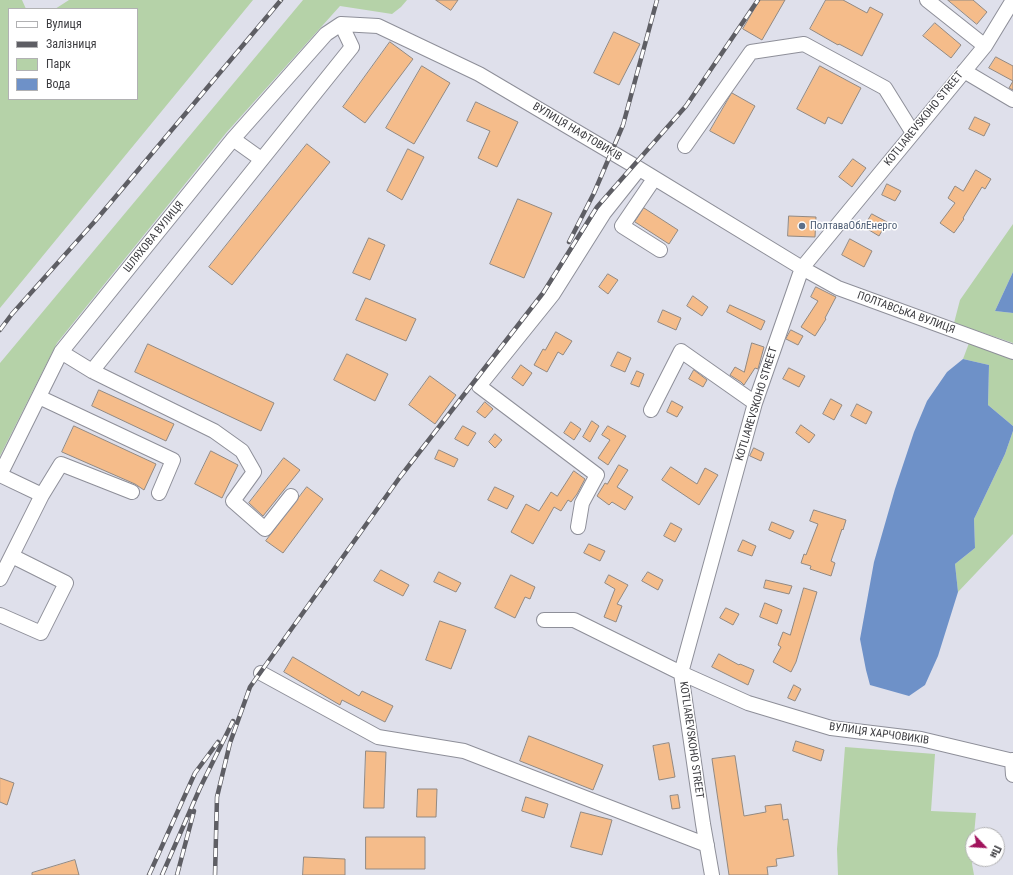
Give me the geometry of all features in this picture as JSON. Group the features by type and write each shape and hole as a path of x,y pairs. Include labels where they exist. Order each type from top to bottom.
{"street":[{"path":"927,0 985,46"},
{"name":"KOTLIAREVSKOHO STREET","path":"712,875 681,673 755,402 802,268 985,46 1012,0"},
{"path":"92,371 352,47 341,24"},
{"name":"ШЛЯХОВА ВУЛИЦЯ","path":"0,475 62,352 233,139 326,34 341,24"},
{"name":"ВУЛИЦЯ НАФТОВИКІВ","path":"341,24 378,26 479,74 802,268"},
{"path":"685,146 751,52 804,44 885,88 913,133"},
{"path":"964,71 1013,100"},
{"path":"233,139 261,159"},
{"path":"578,527 582,503 597,475 479,386 553,294 604,213 639,169"},
{"path":"654,179 622,226 660,250"},
{"name":"ПОЛТАВСЬКА ВУЛИЦЯ","path":"802,268 838,288 1013,352"},
{"path":"62,352 92,371 214,432 242,451 254,472 233,500 265,529 291,496"},
{"path":"651,410 681,352 755,402"},
{"path":"39,397 173,460 159,493"},
{"path":"0,580 42,495 61,464 132,492"},
{"path":"0,475 42,495"},
{"path":"0,615 42,633 66,583 12,556"},
{"name":"ВУЛИЦЯ ХАРЧОВИКІВ","path":"544,620 574,620 681,673 748,703 831,728 921,739 1013,760"},
{"path":"261,673 378,737 464,751 707,845"},
{"path":"1013,760 1013,775"}],"green space":[{"path":"0,0 22,0 26,8 8,8 8,100 138,100 138,8 57,8 69,0 253,0 0,308"},
{"path":"303,0 407,0 392,14 340,6 226,133 57,343 0,456 0,363"},
{"path":"1013,224 1013,272 995,311 1013,313 1013,343 954,323 960,300"},
{"path":"969,343 1013,359 1013,426 988,405 989,365 963,359"},
{"path":"1013,431 1013,534 958,592 955,564 975,548 974,519 1005,454"},
{"path":"845,747 935,754 931,811 976,813 975,827 965,827 965,867 973,867 974,875 838,875 837,849"}],"water":[{"path":"1013,272 1013,313 995,311"},
{"path":"963,359 989,365 988,405 1013,426 1013,431 1005,454 974,519 975,548 955,564 958,592 938,656 925,685 909,696 870,685 860,639 874,562 895,489 914,432 927,401 947,372"}],"building":[{"path":"436,0 458,0 451,10"},
{"path":"760,0 785,0 762,40 743,29"},
{"path":"826,0 843,0 867,13 870,7 883,14 862,56 839,44 838,45 810,29"},
{"path":"948,0 973,0 987,12 977,24"},
{"path":"935,23 961,45 951,58 923,36"},
{"path":"614,32 640,44 619,85 594,73"},
{"path":"390,42 413,59 365,123 343,107"},
{"path":"996,57 1013,66 1013,81 989,68"},
{"path":"422,66 450,83 414,144 386,128"},
{"path":"820,66 861,88 842,124 828,117 825,124 797,109"},
{"path":"1013,81 1013,90 1009,88"},
{"path":"732,93 755,106 734,144 710,131"},
{"path":"476,102 518,122 497,167 478,158 490,131 467,121"},
{"path":"975,117 990,124 984,136 969,129"},
{"path":"307,144 330,162 232,285 209,267"},
{"path":"408,149 424,157 402,200 387,191"},
{"path":"853,159 866,168 852,187 839,177"},
{"path":"976,170 991,179 985,189 982,187 963,218 964,219 954,233 940,223 955,203 948,198 955,186 963,191"},
{"path":"887,184 901,191 895,201 882,195"},
{"path":"518,199 552,213 524,278 490,264"},
{"path":"644,208 678,230 669,244 635,222"},
{"path":"872,214 887,222 879,236 864,227"},
{"name":"ПолтаваОблЕнерго","path":"789,216 816,217 815,237 788,236"},
{"path":"369,238 385,245 370,280 353,273"},
{"path":"850,239 872,251 864,267 842,255"},
{"path":"608,274 618,280 608,294 599,287"},
{"path":"816,287 836,297 825,318 826,319 815,336 801,327 818,301 811,297"},
{"path":"693,296 708,307 702,316 687,306"},
{"path":"366,298 416,319 406,341 356,320"},
{"path":"730,305 765,321 761,330 727,312"},
{"path":"663,310 681,318 676,330 658,322"},
{"path":"791,330 803,336 798,345 786,339"},
{"path":"556,332 572,341 563,355 558,352 547,372 534,365 543,349 545,350"},
{"path":"752,343 764,347 758,369 755,368 744,385 730,375 735,367 744,372"},
{"path":"148,344 274,403 261,431 135,372"},
{"path":"618,352 631,358 625,372 611,366"},
{"path":"347,354 388,374 375,401 334,380"},
{"path":"521,365 532,373 523,386 512,378"},
{"path":"789,368 805,376 799,387 783,379"},
{"path":"694,370 707,380 703,387 689,379"},
{"path":"637,371 644,374 639,387 631,384"},
{"path":"430,376 456,395 435,424 409,405"},
{"path":"99,390 174,424 166,441 92,406"},
{"path":"831,399 842,405 834,420 823,414"},
{"path":"672,401 683,407 677,417 667,412"},
{"path":"485,402 493,409 485,418 477,412"},
{"path":"857,404 872,412 866,424 851,416"},
{"path":"592,421 599,426 590,442 583,437"},
{"path":"571,422 581,429 574,440 564,433"},
{"path":"801,425 815,435 809,443 796,433"},
{"path":"74,426 156,464 144,490 135,484 62,452"},
{"path":"463,426 476,433 468,446 455,439"},
{"path":"608,426 626,436 608,465 598,458 610,440 602,435"},
{"path":"495,434 502,440 495,448 489,442"},
{"path":"754,448 764,453 761,461 750,456"},
{"path":"439,450 458,459 454,467 435,459"},
{"path":"211,451 238,465 222,498 195,484"},
{"path":"284,458 300,470 263,516 249,503"},
{"path":"619,465 628,470 617,487 633,497 625,510 612,502 609,505 597,496 605,483 607,484"},
{"path":"671,467 697,484 705,468 718,475 699,505 662,480"},
{"path":"574,471 585,479 577,494 571,502 568,500 561,511 554,507 533,544 511,532 526,504 539,511 551,492 557,496"},
{"path":"307,487 323,499 283,553 266,541"},
{"path":"495,487 514,496 507,509 488,500"},
{"path":"814,510 846,520 831,561 835,563 831,576 810,569 811,566 801,563 804,554 806,555 818,524 810,521"},
{"path":"772,522 794,531 790,539 769,530"},
{"path":"671,523 682,529 675,542 664,536"},
{"path":"743,540 756,546 752,556 738,551"},
{"path":"589,544 605,551 600,561 584,553"},
{"path":"381,570 409,585 403,596 374,581"},
{"path":"439,572 461,583 456,592 434,582"},
{"path":"648,572 663,580 658,590 642,581"},
{"path":"511,575 535,587 530,599 525,597 515,618 495,608"},
{"path":"609,575 628,585 617,604 622,606 616,622 604,617 615,589 605,583"},
{"path":"766,580 792,586 789,594 764,588"},
{"path":"804,588 817,592 796,662 791,672 773,662 781,647 778,645 783,632 790,635"},
{"path":"765,603 782,610 777,624 760,617"},
{"path":"726,608 739,614 733,625 720,618"},
{"path":"440,621 466,630 451,669 426,660"},
{"path":"719,654 739,665 740,664 754,670 748,685 712,667"},
{"path":"293,657 359,696 362,691 393,706 385,722 342,700 340,705 284,672"},
{"path":"794,685 801,689 795,701 788,698"},
{"path":"529,736 603,765 593,790 520,761"},
{"path":"796,741 824,750 821,761 793,751"},
{"path":"669,743 675,777 659,780 653,746"},
{"path":"366,751 386,752 384,808 364,808"},
{"path":"735,756 744,816 766,812 765,806 781,804 783,820 788,819 794,856 776,859 777,866 767,867 768,875 729,875 712,759"},
{"path":"0,778 14,783 7,805 0,802"},
{"path":"418,789 437,789 436,817 417,817"},
{"path":"678,795 680,808 672,809 670,796"},
{"path":"526,797 548,804 544,818 522,811"},
{"path":"581,812 612,820 602,855 571,847"},
{"path":"366,837 425,837 425,869 366,869"},
{"path":"304,857 345,859 345,875 303,875"},
{"path":"75,860 79,875 32,875 32,873"}],"railway":[{"path":"0,330 12,314 96,220 281,0"},
{"path":"569,242 594,193 623,125 657,0"},
{"path":"215,875 217,797 230,743 250,687 400,477 543,293 597,207 686,106 758,0"},
{"path":"162,875 200,788 233,721"},
{"path":"149,875 195,773 218,742"},
{"path":"177,875 194,811"}],"place":[{"name":"ПолтаваОблЕнерго","path":"802,226"}]}
